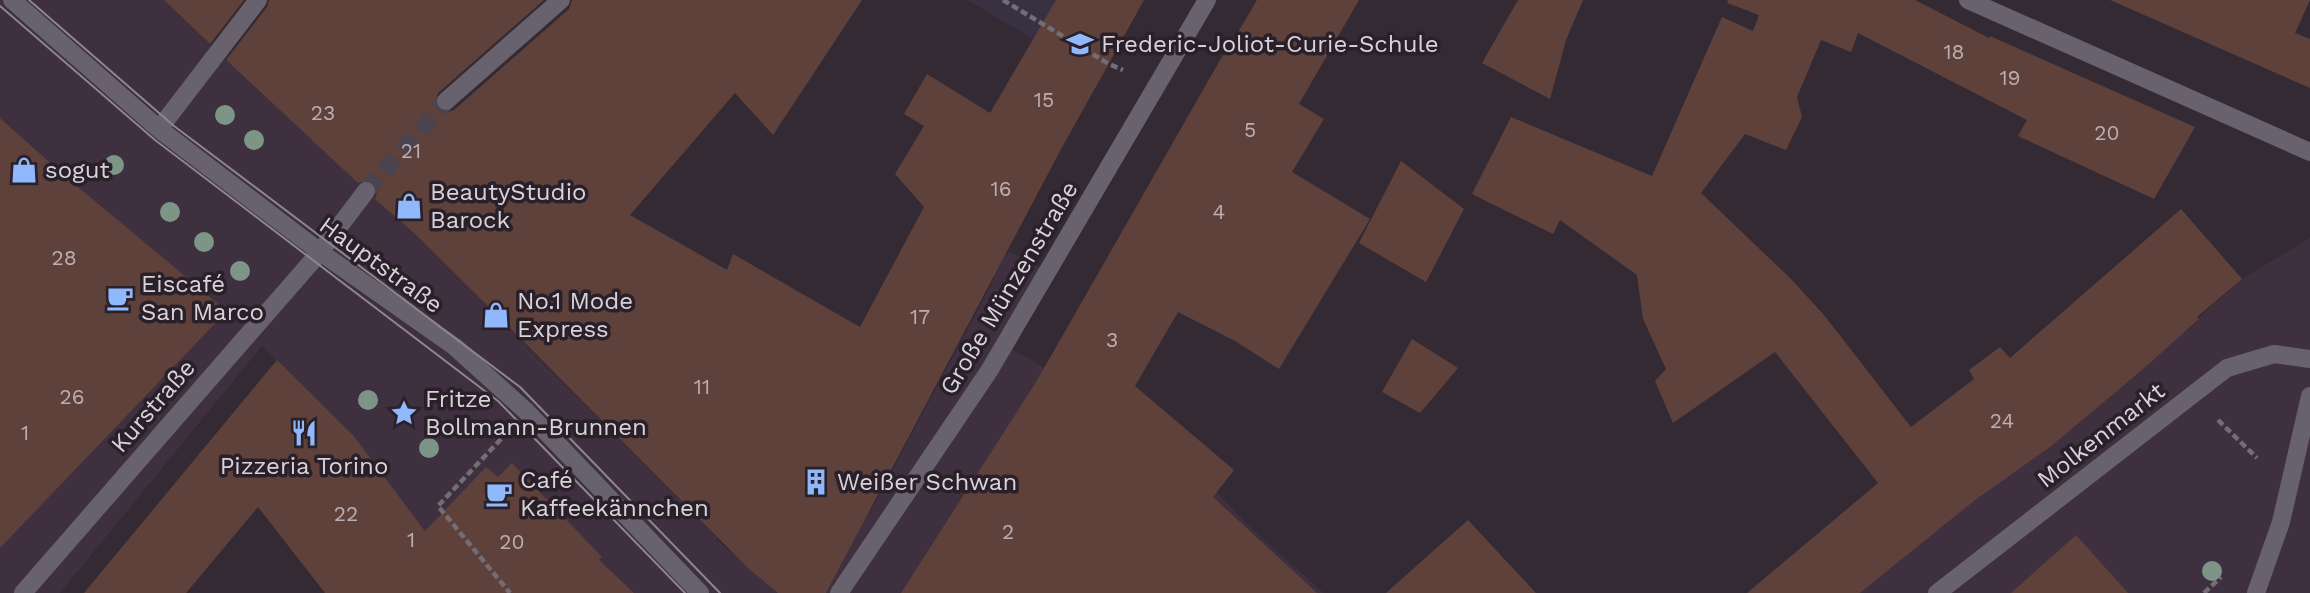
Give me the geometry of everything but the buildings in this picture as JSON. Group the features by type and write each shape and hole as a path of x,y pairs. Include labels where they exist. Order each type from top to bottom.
{"street":[{"name":"Hauptstraße","path":"12,0 159,129 320,252 455,348 527,412 700,593"},
{"path":"159,129 258,0"},
{"path":"446,101 561,0"},
{"name":"Große Münzenstraße","path":"839,593 989,371 1207,0"},
{"path":"1968,0 2310,152"},
{"name":"Kurstraße","path":"23,593 320,252 366,191"},
{"name":"Molkenmarkt","path":"1937,593 2227,368 2274,354 2310,359"},
{"path":"2256,593 2281,522 2310,396"}],"path":[{"path":"1003,0 1109,64"},
{"path":"2212,380 2218,421 2260,461"},
{"path":"510,593 438,506 527,412"},
{"path":"2204,593 2222,576"}],"shaded area":[{"path":"0,0 164,0 415,234 717,537 716,539 778,593 472,593 353,435 262,346 60,593 0,593 0,546 224,309 0,118"},
{"name":"Frederic-Joliot-Curie-Schule","path":"967,0 1144,0 1097,85 1033,39"},
{"path":"2310,238 2310,593 1860,593 1974,501 2072,429 2122,384 2141,372 2139,369 2183,334 2242,279"},
{"path":"1009,251 1048,272 1004,346 1027,357 1181,455 1251,528 1324,593 815,593 874,505 995,277 993,275"}],"tunnel":[{"path":"366,191 446,101"}],"tram line":[{"path":"29,0 174,126 520,387 720,593"},
{"path":"0,6 155,140 498,401 685,593"}],"place":[{"name":"Frederic-Joliot-Curie-Schule","path":"1080,44"},
{"name":"sogut","path":"24,170"},
{"name":"BeautyStudio Barock","path":"409,206"},
{"name":"Eiscafé San Marco","path":"120,298"},
{"name":"No.1 Mode Express","path":"496,315"},
{"name":"Fritze Bollmann-Brunnen","path":"404,413"},
{"name":"Pizzeria Torino","path":"304,433"},
{"name":"Weißer Schwan","path":"816,482"},
{"name":"Café Kaffeekännchen","path":"499,494"}]}
